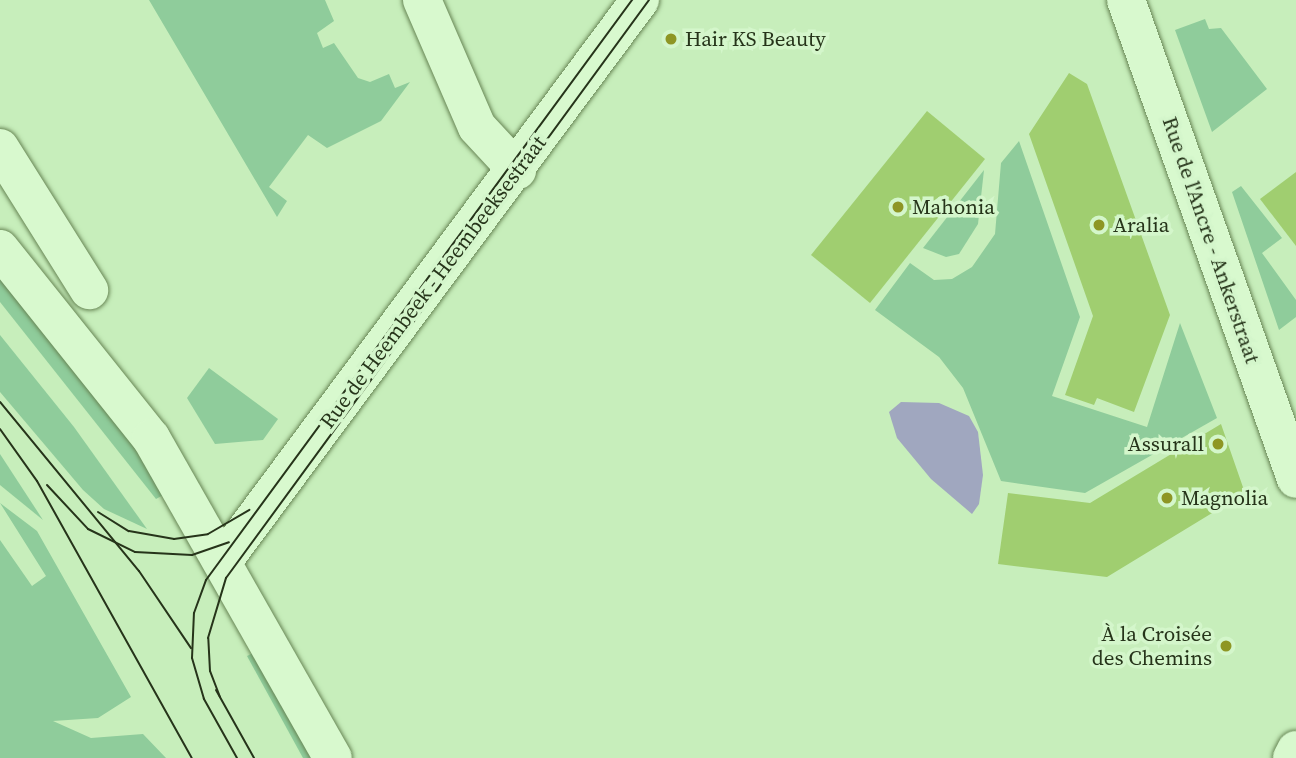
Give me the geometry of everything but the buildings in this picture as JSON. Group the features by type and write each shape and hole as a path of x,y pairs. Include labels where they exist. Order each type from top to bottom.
{"street":[{"path":"422,0 478,127 516,170"},
{"name":"Rue de Heembeek - Heembeeksestraat","path":"223,561 640,0"},
{"name":"Rue de l'Ancre - Ankerstraat","path":"1126,0 1296,479"},
{"path":"0,148 89,290"},
{"path":"0,249 151,438 333,758"},
{"path":"1292,758 1296,750"}],"green space":[{"path":"149,0 325,0 334,21 317,33 323,48 334,43 358,78 370,82 389,74 395,88 410,82 381,121 327,148 308,135 269,187 287,201 277,217"},
{"path":"1205,19 1209,29 1221,28 1267,89 1212,132 1175,30"},
{"path":"1019,141 1080,317 1052,396 1147,427 1180,323 1217,418 1085,493 1001,481 963,388 939,357 875,310 910,263 934,280 952,279 972,267 995,234 1001,163"},
{"path":"984,170 978,224 959,254 946,257 923,248"},
{"path":"1241,186 1282,238 1262,253 1296,300 1296,317 1279,330 1232,192"},
{"path":"0,276 124,432 165,494 156,499 0,302"},
{"path":"0,335 74,427 147,529 104,509 83,490 0,392"},
{"path":"209,368 278,419 263,440 215,444 187,398"},
{"path":"0,454 43,520 0,485"},
{"path":"0,503 37,531 131,697 98,718 53,721 91,738 143,734 166,758 0,758 0,540 32,586 46,576"},
{"path":"255,652 314,758 303,758 247,656"}],"water":[{"path":"901,402 939,403 969,416 978,432 983,475 979,504 972,514 931,479 897,438 889,412"}],"tram line":[{"path":"237,758 204,699 192,658 194,613 206,580 632,0"},
{"path":"220,697 210,671 208,638 226,578 649,0"},
{"path":"0,402 139,571 191,648"},
{"path":"0,429 37,481 192,758"},
{"path":"47,485 88,529 135,552 192,555 229,542"},
{"path":"98,512 129,531 174,539 208,534 249,510"},
{"path":"216,690 254,758"}],"place":[{"name":"Hair KS Beauty","path":"671,39"},
{"name":"Mahonia","path":"898,207"},
{"name":"Aralia","path":"1099,225"},
{"name":"Assurall","path":"1218,444"},
{"name":"Magnolia","path":"1167,498"},
{"name":"À la Croisée des Chemins","path":"1226,646"}]}
